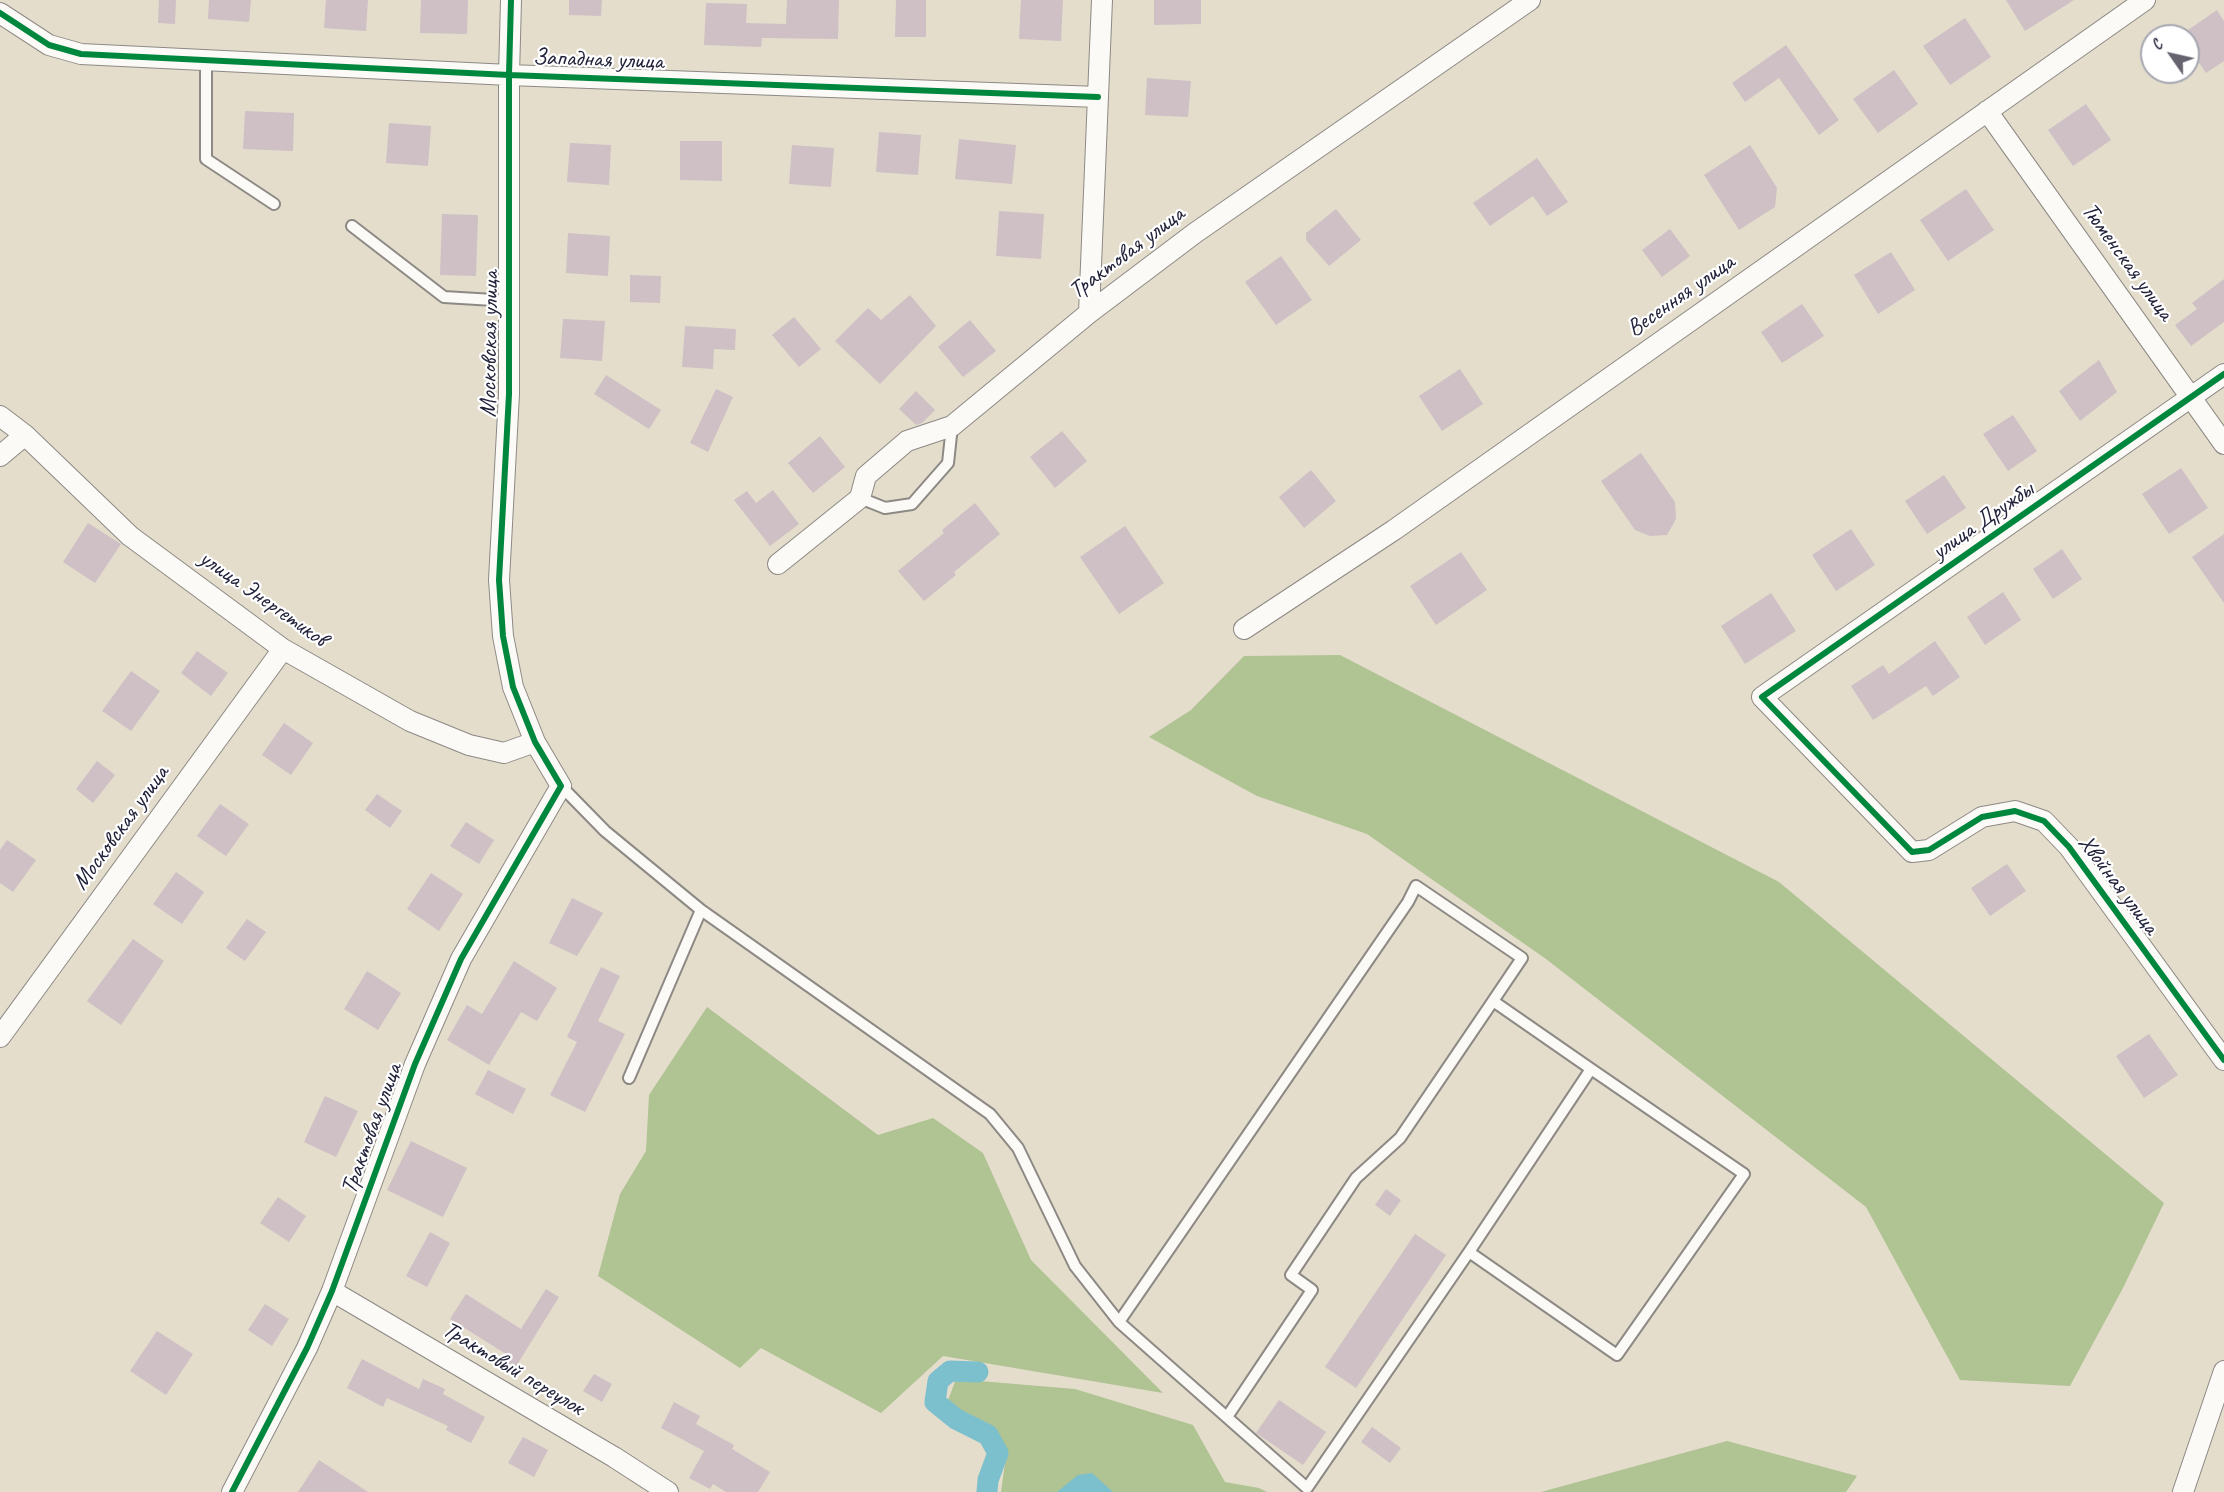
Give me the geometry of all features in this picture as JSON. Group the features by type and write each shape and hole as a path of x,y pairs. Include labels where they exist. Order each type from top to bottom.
{"street":[{"name":"Московская улица","path":"511,0 509,394 499,580 503,636 513,687 535,742 561,786"},
{"path":"1089,313 1102,0"},
{"name":"Трактовая улица","path":"778,564 860,498 866,476 907,441 952,426 1089,313 1195,233 1530,0"},
{"name":"Весенняя улица","path":"1244,629 1394,530 2145,0"},
{"name":"Западная улица","path":"0,13 49,45 81,54 509,75 1098,97"},
{"name":"Тюменская улица","path":"1987,111 2224,444"},
{"name":"улица Дружбы","path":"1762,697 2224,374"},
{"name":"улица Энергетиков","path":"0,416 25,435 130,536 283,648 410,721 470,745 504,753 535,742"},
{"path":"0,456 25,435"},
{"name":"Московская улица","path":"0,1037 283,648"},
{"name":"Хвойная улица","path":"1762,697 1912,852 1929,850 1982,817 2014,811 2044,820 2069,848 2224,1060"},
{"name":"Трактовая улица","path":"232,1492 307,1348 332,1291 415,1064 461,959 561,786"},
{"name":"Трактовый переулок","path":"332,1291 614,1457 668,1492"},
{"path":"2183,1492 2224,1371"}],"lane":[{"path":"206,60 206,159 274,204"},
{"path":"352,226 444,297 510,301"},
{"path":"860,498 885,508 912,504 948,463 952,426"},
{"path":"561,786 605,831 701,910 990,1114 1018,1148 1075,1266 1119,1322 1307,1488 1591,1069"},
{"path":"1119,1322 1402,912 1416,886 1522,958 1400,1138 1356,1178 1291,1275 1312,1290 1227,1417"},
{"path":"629,1078 701,910"},
{"path":"1469,1252 1617,1355 1744,1174 1493,1001"}],"green space":[{"path":"1340,655 1779,882 2164,1203 2123,1288 2070,1386 1960,1380 1866,1207 1546,959 1367,834 1257,796 1149,737 1191,710 1244,656"},
{"path":"707,1007 878,1135 933,1118 983,1153 1031,1260 1163,1393 943,1356 881,1413 761,1348 740,1368 598,1276 620,1194 646,1151 649,1095"},
{"path":"956,1379 1075,1389 1193,1425 1225,1482 1259,1488 1267,1492 1001,1492 1007,1448 947,1403"},
{"path":"1727,1441 1857,1476 1846,1492 1541,1492"}],"water":[{"path":"1092,1473 1113,1492 1057,1492 1078,1475"}],"building":[{"path":"159,0 176,0 175,24 158,23"},
{"path":"209,0 251,0 249,22 208,19"},
{"path":"326,0 368,0 366,31 324,28"},
{"path":"421,0 468,0 467,34 420,33"},
{"path":"569,0 602,0 601,16 569,15"},
{"path":"787,0 839,0 838,39 762,38 761,47 704,45 706,3 747,4 746,23 786,24"},
{"path":"896,0 926,0 926,37 895,37"},
{"path":"1021,0 1063,0 1061,41 1019,39"},
{"path":"1154,0 1201,0 1201,24 1154,25"},
{"path":"2006,0 2074,0 2025,31"},
{"path":"2217,10 2224,21 2224,61 2206,73 2200,64 2200,24 2197,24"},
{"path":"1965,18 1991,57 1950,85 1923,46"},
{"path":"1786,45 1839,120 1819,135 1779,78 1745,102 1732,83"},
{"path":"1894,70 1918,104 1878,133 1853,99"},
{"path":"1147,78 1191,81 1188,117 1145,115"},
{"path":"2086,104 2111,140 2073,166 2048,130"},
{"path":"245,111 294,113 293,151 243,149"},
{"path":"389,123 431,126 428,166 386,163"},
{"path":"879,132 921,135 918,175 876,172"},
{"path":"959,139 1016,145 1012,184 955,179"},
{"path":"680,141 722,141 722,181 680,180"},
{"path":"570,143 611,145 609,185 567,182"},
{"path":"792,145 834,148 831,187 789,184"},
{"path":"1750,145 1777,188 1775,207 1739,230 1704,175"},
{"path":"1537,158 1568,202 1547,216 1533,196 1490,226 1473,203"},
{"path":"1966,189 1994,230 1948,261 1920,220"},
{"path":"1336,209 1361,240 1329,266 1306,240 1306,233"},
{"path":"999,211 1044,214 1041,259 996,256"},
{"path":"442,214 478,215 476,276 440,275"},
{"path":"1670,229 1690,256 1662,277 1642,250"},
{"path":"568,233 610,236 608,276 566,273"},
{"path":"1891,252 1915,290 1878,314 1854,275"},
{"path":"1281,256 1312,300 1276,325 1245,282"},
{"path":"630,275 661,276 660,303 630,302"},
{"path":"2224,279 2224,322 2191,346 2175,325 2197,309 2192,303"},
{"path":"910,295 936,326 880,384 835,341 868,308 881,320"},
{"path":"1802,304 1824,336 1782,363 1761,332"},
{"path":"794,317 821,349 799,367 772,335"},
{"path":"563,319 605,321 602,361 560,358"},
{"path":"970,320 996,351 963,377 938,347"},
{"path":"685,326 736,329 735,350 714,349 713,369 682,367"},
{"path":"2099,360 2117,392 2080,421 2059,391"},
{"path":"1460,369 1483,404 1442,431 1419,396"},
{"path":"606,375 661,410 649,429 594,394"},
{"path":"716,389 733,397 708,452 690,443"},
{"path":"916,391 935,410 922,423 916,425 899,409"},
{"path":"2013,415 2037,451 2008,471 1983,434"},
{"path":"1062,431 1087,461 1055,488 1030,457"},
{"path":"820,436 845,467 813,493 788,463"},
{"path":"1641,453 1675,502 1676,519 1667,535 1650,536 1635,530 1601,481"},
{"path":"2181,468 2208,508 2169,534 2142,494"},
{"path":"1311,470 1336,501 1304,528 1279,497"},
{"path":"1944,475 1966,508 1927,534 1905,501"},
{"path":"773,490 799,524 770,546 734,500 747,491 756,503"},
{"path":"975,503 1000,534 954,572 956,575 924,601 898,571 944,533 942,530"},
{"path":"88,523 121,544 95,583 63,562"},
{"path":"1125,526 1164,583 1119,614 1080,557"},
{"path":"1851,529 1875,565 1836,591 1812,555"},
{"path":"2224,534 2224,603 2192,557"},
{"path":"2062,549 2082,579 2053,599 2033,569"},
{"path":"1461,552 1487,590 1436,625 1410,586"},
{"path":"2003,592 2021,620 1985,645 1967,617"},
{"path":"1771,593 1796,631 1745,664 1721,626"},
{"path":"1935,641 1960,677 1933,696 1926,686 1873,720 1851,686 1883,665 1889,674"},
{"path":"197,651 228,673 211,696 181,673"},
{"path":"131,671 160,691 131,731 102,711"},
{"path":"284,723 313,743 291,775 262,755"},
{"path":"97,761 115,775 93,803 76,789"},
{"path":"377,794 402,811 390,828 365,810"},
{"path":"220,804 249,824 226,856 197,836"},
{"path":"466,822 494,840 479,864 450,846"},
{"path":"7,840 36,860 13,892 0,883 0,850"},
{"path":"2007,864 2026,891 1990,916 1971,888"},
{"path":"176,872 204,892 182,924 153,904"},
{"path":"431,873 463,894 439,931 407,909"},
{"path":"572,898 603,913 577,956 549,943"},
{"path":"247,919 266,932 245,961 226,948"},
{"path":"133,939 164,961 121,1025 87,1001"},
{"path":"514,961 557,988 537,1021 521,1012 489,1065 447,1040 467,1005 482,1014"},
{"path":"601,967 620,976 598,1021 625,1034 585,1112 550,1095 577,1042 567,1037"},
{"path":"367,971 401,993 378,1030 344,1009"},
{"path":"2149,1034 2178,1075 2144,1098 2116,1056"},
{"path":"488,1070 526,1089 513,1114 475,1094"},
{"path":"325,1096 358,1111 336,1157 304,1142"},
{"path":"411,1141 467,1168 443,1217 387,1190"},
{"path":"1386,1189 1401,1200 1390,1216 1375,1205"},
{"path":"278,1197 306,1216 289,1242 260,1223"},
{"path":"430,1232 450,1243 427,1287 406,1276"},
{"path":"1415,1234 1446,1255 1356,1388 1325,1367"},
{"path":"546,1289 559,1297 515,1368 502,1360 506,1354 450,1319 466,1294 521,1329"},
{"path":"265,1304 289,1319 272,1346 248,1330"},
{"path":"157,1331 193,1354 166,1395 130,1371"},
{"path":"362,1359 419,1389 423,1379 445,1389 443,1394 485,1417 471,1443 446,1430 448,1426 387,1398 383,1407 347,1388"},
{"path":"594,1374 612,1384 602,1402 583,1391"},
{"path":"1279,1400 1326,1432 1303,1465 1256,1433"},
{"path":"674,1402 700,1416 696,1424 734,1445 732,1449 770,1472 758,1492 726,1492 713,1484 710,1489 689,1478 704,1451 661,1428"},
{"path":"1372,1427 1401,1448 1390,1463 1361,1442"},
{"path":"523,1437 548,1450 534,1477 508,1463"},
{"path":"319,1460 368,1492 298,1492"}],"waterway":[{"path":"978,1372 950,1371 938,1381 935,1402 956,1419 988,1435 998,1453 988,1480 987,1492"}],"cycle path":[{"path":"232,1492 307,1348 332,1291 415,1064 461,959 561,786 535,742 513,687 503,636 499,580 509,394 511,0"},
{"path":"0,13 49,45 81,54 509,75 1098,97"},
{"path":"2224,374 1762,697 1912,852 1929,850 1982,817 2015,811 2044,821 2069,847 2224,1060"}]}
